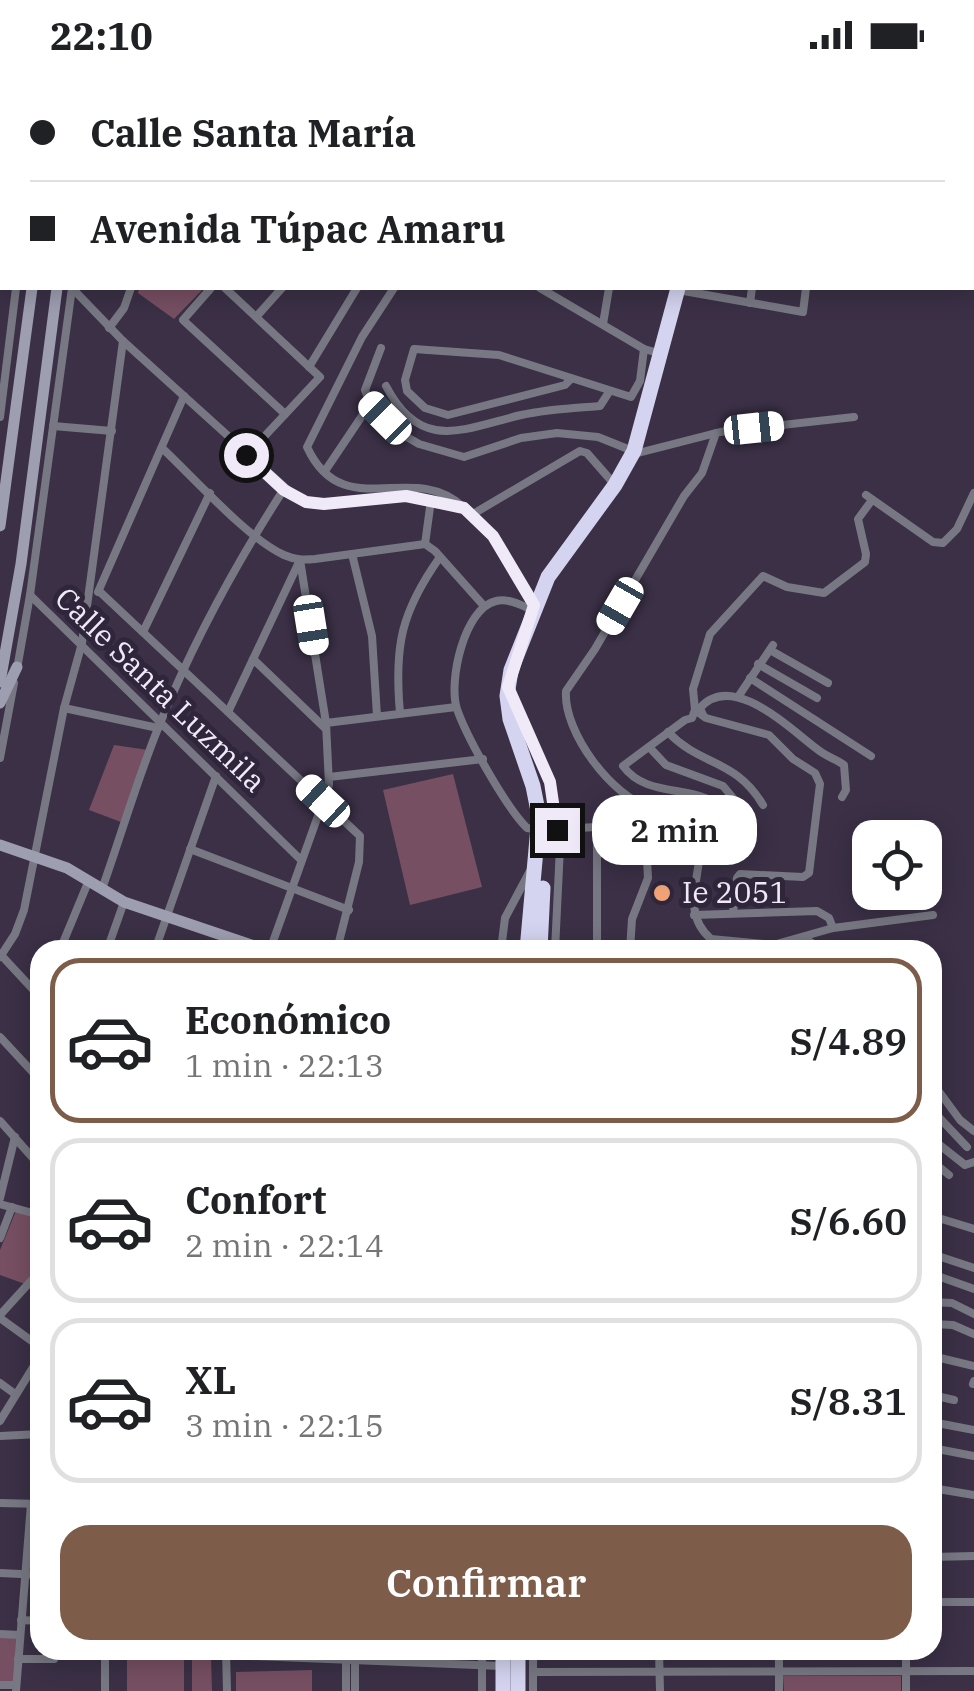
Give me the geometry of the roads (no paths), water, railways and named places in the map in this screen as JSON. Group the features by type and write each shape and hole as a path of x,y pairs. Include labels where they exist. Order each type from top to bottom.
{"highway":[{"path":"541,940 545,862 533,786 510,719 508,687 533,607 560,556 616,485 634,451 678,290"},
{"path":"528,940 539,830"},
{"path":"503,1660 503,1691"},
{"path":"518,1660 518,1691"}],"street":[{"path":"0,414 4,346 16,290"},
{"path":"0,526 32,290"},
{"path":"0,682 57,290"},
{"path":"0,758 30,595 72,290"},
{"path":"74,290 123,342 299,500 314,504 398,496 464,508"},
{"path":"109,328 121,314 129,290"},
{"path":"209,290 182,320 285,414"},
{"path":"227,290 320,377 246,455"},
{"path":"256,317 280,290"},
{"path":"309,367 356,290"},
{"path":"393,290 362,337 307,447 325,471 356,490 413,486 451,496 493,536 533,607"},
{"path":"543,290 644,349 662,354"},
{"path":"602,324 609,290"},
{"path":"684,290 803,312 806,290"},
{"path":"750,302 752,290"},
{"path":"0,294 14,299"},
{"path":"30,983 0,955 20,922 64,708 82,643 123,342"},
{"path":"381,348 365,390 370,404 400,433 419,444 464,456 521,438 557,433 598,436 638,452 716,433 854,418"},
{"path":"571,379 564,385 448,415 418,403 407,390 405,380 414,350 427,349 498,355 626,397 635,394 644,349"},
{"path":"386,386 402,414 426,426 454,433 524,414 600,406 610,392"},
{"path":"87,613 184,396"},
{"path":"325,471 370,404"},
{"path":"53,426 112,431"},
{"path":"716,433 702,473 684,496 595,649 566,691 572,722 601,772 650,808 679,810 698,825 702,852 695,871 694,915 710,939 718,940"},
{"path":"162,448 279,553 300,560 425,544 484,606"},
{"path":"473,514 580,451 616,485"},
{"path":"102,889 159,725 254,534 284,490"},
{"path":"143,632 210,493"},
{"path":"730,818 718,803 702,794 665,789 633,777 623,766 692,718 696,710 694,689 710,634 763,576 814,594 836,587 864,562 866,554 858,518 869,497 933,542 943,543 958,529 974,493"},
{"path":"425,544 431,500"},
{"path":"352,554 372,636 377,716"},
{"path":"400,713 397,659 402,628 414,595 440,557"},
{"path":"228,712 300,560"},
{"path":"272,940 330,777 326,726 300,560"},
{"path":"98,591 360,836 359,862 340,940"},
{"name":"Calle Santa Luzmila","path":"30,595 301,860"},
{"path":"533,607 502,600 484,606 472,620 456,674 456,707 519,820 527,828 539,830"},
{"path":"738,697 772,647 828,683"},
{"path":"254,659 326,726"},
{"path":"758,664 817,698"},
{"path":"0,703 17,667"},
{"path":"750,678 871,756"},
{"path":"508,687 550,782 560,860 556,940"},
{"path":"706,718 700,708 716,694 738,697 784,722 822,753 840,762 846,770 846,790 842,796"},
{"path":"326,726 456,707"},
{"path":"64,708 159,725"},
{"path":"696,710 706,718 769,735 814,773 820,784 808,873 804,877 740,874 733,912"},
{"path":"668,732 692,754 712,759 737,773 763,805"},
{"path":"649,746 666,765 722,786 744,811"},
{"path":"330,777 483,758"},
{"path":"158,940 216,776"},
{"path":"631,940 632,919 648,878 646,840 650,808"},
{"path":"557,830 597,827 646,840"},
{"path":"597,827 597,940"},
{"path":"0,845 66,868 124,902 237,940"},
{"path":"190,848 349,910"},
{"path":"502,940 505,918 537,859"},
{"path":"64,940 89,880"},
{"path":"111,940 124,902"},
{"path":"694,915 818,911 830,918 833,928"},
{"path":"794,940 833,928 933,915"},
{"path":"803,937 808,940"},
{"path":"0,1037 30,1069"},
{"path":"942,1096 960,1120 974,1131"},
{"path":"0,1121 30,1155"},
{"path":"942,1121 967,1147"},
{"path":"14,1137 0,1201 30,1212"},
{"path":"942,1147 965,1165 974,1162"},
{"path":"942,1169 948,1175"},
{"path":"0,1238 12,1207"},
{"path":"942,1219 974,1229"},
{"path":"942,1257 974,1268"},
{"path":"942,1278 974,1289"},
{"path":"30,1282 0,1316 30,1339"},
{"path":"942,1302 974,1314"},
{"path":"942,1324 974,1334"},
{"path":"942,1358 974,1366"},
{"path":"0,1422 30,1374"},
{"path":"0,1383 15,1394"},
{"path":"942,1397 954,1400"},
{"path":"942,1424 974,1430"},
{"path":"0,1436 30,1434"},
{"path":"942,1450 974,1456"},
{"path":"942,1490 974,1495"},
{"path":"0,1503 30,1504"},
{"path":"0,1685 16,1688 30,1539"},
{"path":"942,1557 974,1556"},
{"path":"0,1573 30,1574"},
{"path":"942,1602 974,1602"},
{"path":"21,1620 30,1620"},
{"path":"0,1634 20,1635"},
{"path":"18,1659 30,1659"},
{"path":"105,1660 105,1691"},
{"path":"226,1660 227,1691"},
{"path":"346,1691 349,1660"},
{"path":"351,1660 355,1691"},
{"path":"416,1660 482,1665 497,1660"},
{"path":"482,1660 482,1691"},
{"path":"533,1660 533,1691"},
{"path":"659,1660 660,1691"},
{"path":"779,1660 780,1691"},
{"path":"906,1660 906,1691"},
{"path":"534,1672 974,1671"}],"place":[{"name":"Ie 2051","path":"662,893"}]}
